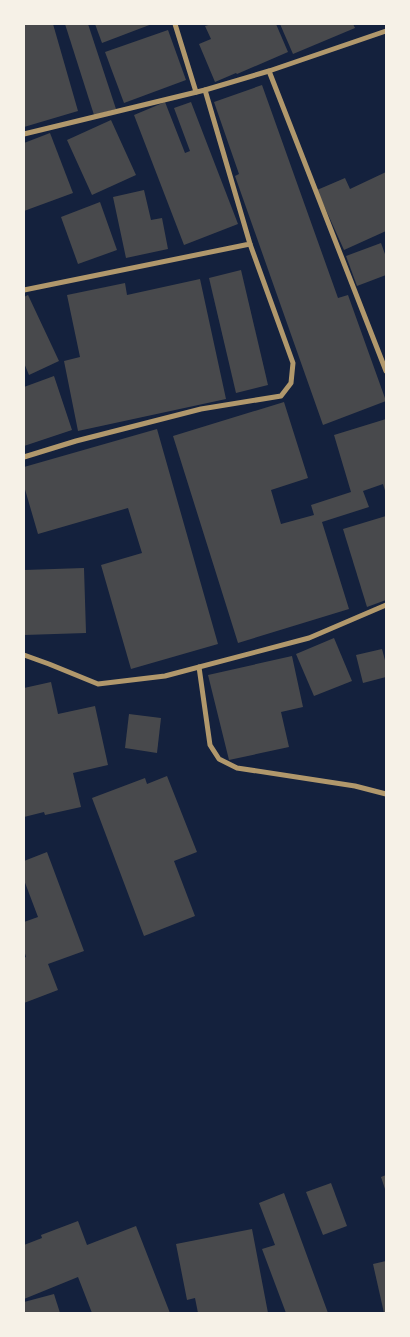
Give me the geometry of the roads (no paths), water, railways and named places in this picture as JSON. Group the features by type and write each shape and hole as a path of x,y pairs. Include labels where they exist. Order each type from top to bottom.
{"street":[{"path":"175,24 196,92"},
{"path":"24,134 205,90 269,71 386,31"},
{"path":"269,71 386,371"},
{"path":"24,457 76,441 201,409 282,396 291,383 293,363 250,244 205,90"},
{"path":"24,290 250,244"},
{"path":"24,655 98,684 165,676 309,638 386,605"},
{"path":"198,666 210,745 219,759 237,768 355,786 386,794"}]}
